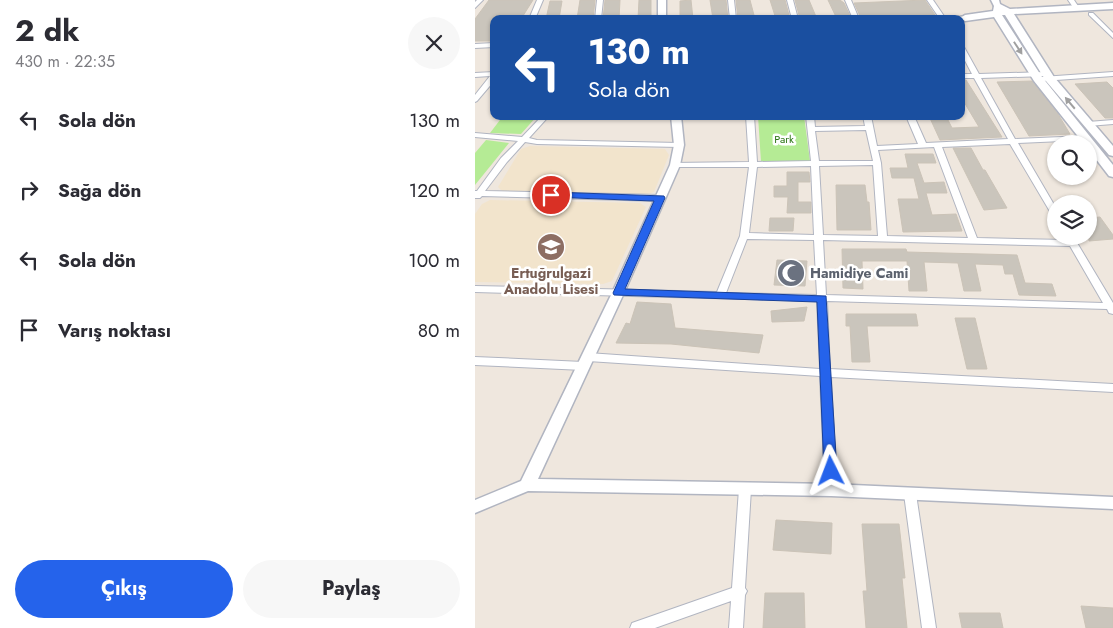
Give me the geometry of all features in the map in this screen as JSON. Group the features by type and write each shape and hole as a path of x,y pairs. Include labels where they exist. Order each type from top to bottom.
{"main road":[{"path":"965,18 1001,12 1113,6"},
{"path":"1001,12 1091,14 1113,12"},
{"path":"1001,12 1083,135"},
{"path":"1042,76 1113,153"},
{"path":"1097,153 1113,173"}],"street":[{"path":"475,6 480,0"},
{"path":"534,15 540,0"},
{"path":"598,15 600,0"},
{"path":"662,0 662,15"},
{"path":"731,0 733,15"},
{"path":"790,0 794,15"},
{"path":"848,0 854,15"},
{"path":"930,0 940,15"},
{"path":"1071,0 1077,9"},
{"path":"1091,14 1113,36"},
{"path":"475,46 490,45"},
{"path":"965,54 1047,200"},
{"path":"965,76 1113,74"},
{"path":"475,75 490,75"},
{"path":"475,100 490,80"},
{"path":"476,195 504,160 543,120"},
{"path":"527,485 618,293 675,166 679,145 676,120"},
{"path":"720,296 744,236 753,165 750,120"},
{"path":"810,120 815,164 831,490"},
{"path":"868,120 877,163 883,239"},
{"path":"912,120 923,146"},
{"path":"1088,124 1113,122"},
{"path":"811,129 870,128"},
{"path":"475,135 537,142 679,145"},
{"path":"874,148 1047,140"},
{"path":"937,145 974,241"},
{"path":"675,166 877,163"},
{"path":"476,195 660,198"},
{"path":"744,236 974,241 1047,239"},
{"path":"1075,245 1112,307"},
{"path":"475,289 1112,307"},
{"path":"475,361 586,361 1113,388"},
{"path":"475,507 527,485 831,490 1113,503"},
{"path":"737,628 745,488"},
{"path":"911,494 929,628"},
{"path":"637,628 740,591"}],"shaded area":[{"path":"530,146 665,149 669,155 654,192 646,195 502,191 498,187 521,149"},
{"name":"Ertuğrulgazi Anadolu Lisesi","path":"490,200 640,203 646,207 612,281 603,284 475,282 475,214 482,204"}],"green space":[{"path":"500,120 533,120 521,134 490,133"},
{"name":"Park","path":"758,120 805,120 810,161 761,162"},
{"path":"486,140 509,143 475,185 475,153"}],"building":[{"path":"489,0 533,0 524,15 490,15 490,41 475,41 475,19"},
{"path":"580,0 595,0 593,15 578,15"},
{"path":"605,0 620,0 619,15 603,15"},
{"path":"639,0 651,0 651,15 638,15"},
{"path":"691,0 693,15 680,15 680,1"},
{"path":"710,0 726,0 728,15 712,15"},
{"path":"736,0 750,0 754,15 738,15"},
{"path":"770,0 785,0 789,15 775,15"},
{"path":"795,0 809,0 815,15 799,15"},
{"path":"828,0 840,0 844,3 850,15 835,15"},
{"path":"925,0 935,15 860,15 854,3"},
{"path":"550,1 562,1 560,15 547,15"},
{"path":"965,80 1002,137 940,140 931,120 948,120 952,128 979,127 965,104"},
{"path":"1032,81 1058,114 1070,134 1029,136 997,82"},
{"path":"1107,82 1113,88 1113,118 1105,118 1075,84"},
{"path":"953,148 971,148 1007,208 984,210"},
{"path":"905,154 933,154 936,163 917,163 924,183 944,182 947,193 926,193 932,215 956,214 962,231 903,232 898,199 919,199 914,178 892,178 890,168 908,168"},
{"path":"787,172 809,172 810,182 798,182 798,202 811,202 811,213 787,213 788,197 774,197 774,186 787,186"},
{"path":"836,185 865,185 867,202 869,202 871,230 837,230"},
{"path":"1097,217 1100,217 1113,235 1113,239 1097,240"},
{"path":"770,218 794,218 793,231 769,231"},
{"path":"842,249 906,249 907,252 1017,255 1025,283 1052,284 1056,296 1019,295 1013,274 1005,274 1003,265 975,264 981,291 964,291 958,263 924,262 927,291 909,291 907,261 862,261 863,289 843,288"},
{"name":"Hamidiye Cami","path":"777,260 807,261 805,286 774,285"},
{"path":"637,302 671,304 675,328 763,335 759,353 671,344 616,343 626,323 630,324"},
{"path":"807,307 804,321 772,322 771,311"},
{"path":"846,314 916,314 918,326 867,326 870,362 852,362 850,326 846,326"},
{"path":"955,318 975,318 987,369 967,369"},
{"path":"776,520 832,523 831,554 773,550"},
{"path":"862,524 899,524 905,578 902,578 907,628 866,628 863,591 867,591"},
{"path":"765,593 804,593 805,628 763,628"},
{"path":"1081,606 1113,608 1113,628 1086,628"},
{"path":"959,613 1000,613 1003,628 962,628"}],"place":[{"name":"Ertuğrulgazi Anadolu Lisesi","path":"551,247"},
{"name":"Hamidiye Cami","path":"791,273"}],"route":[{"path":"551,195 660,198 618,293 822,299 831,471"}]}
